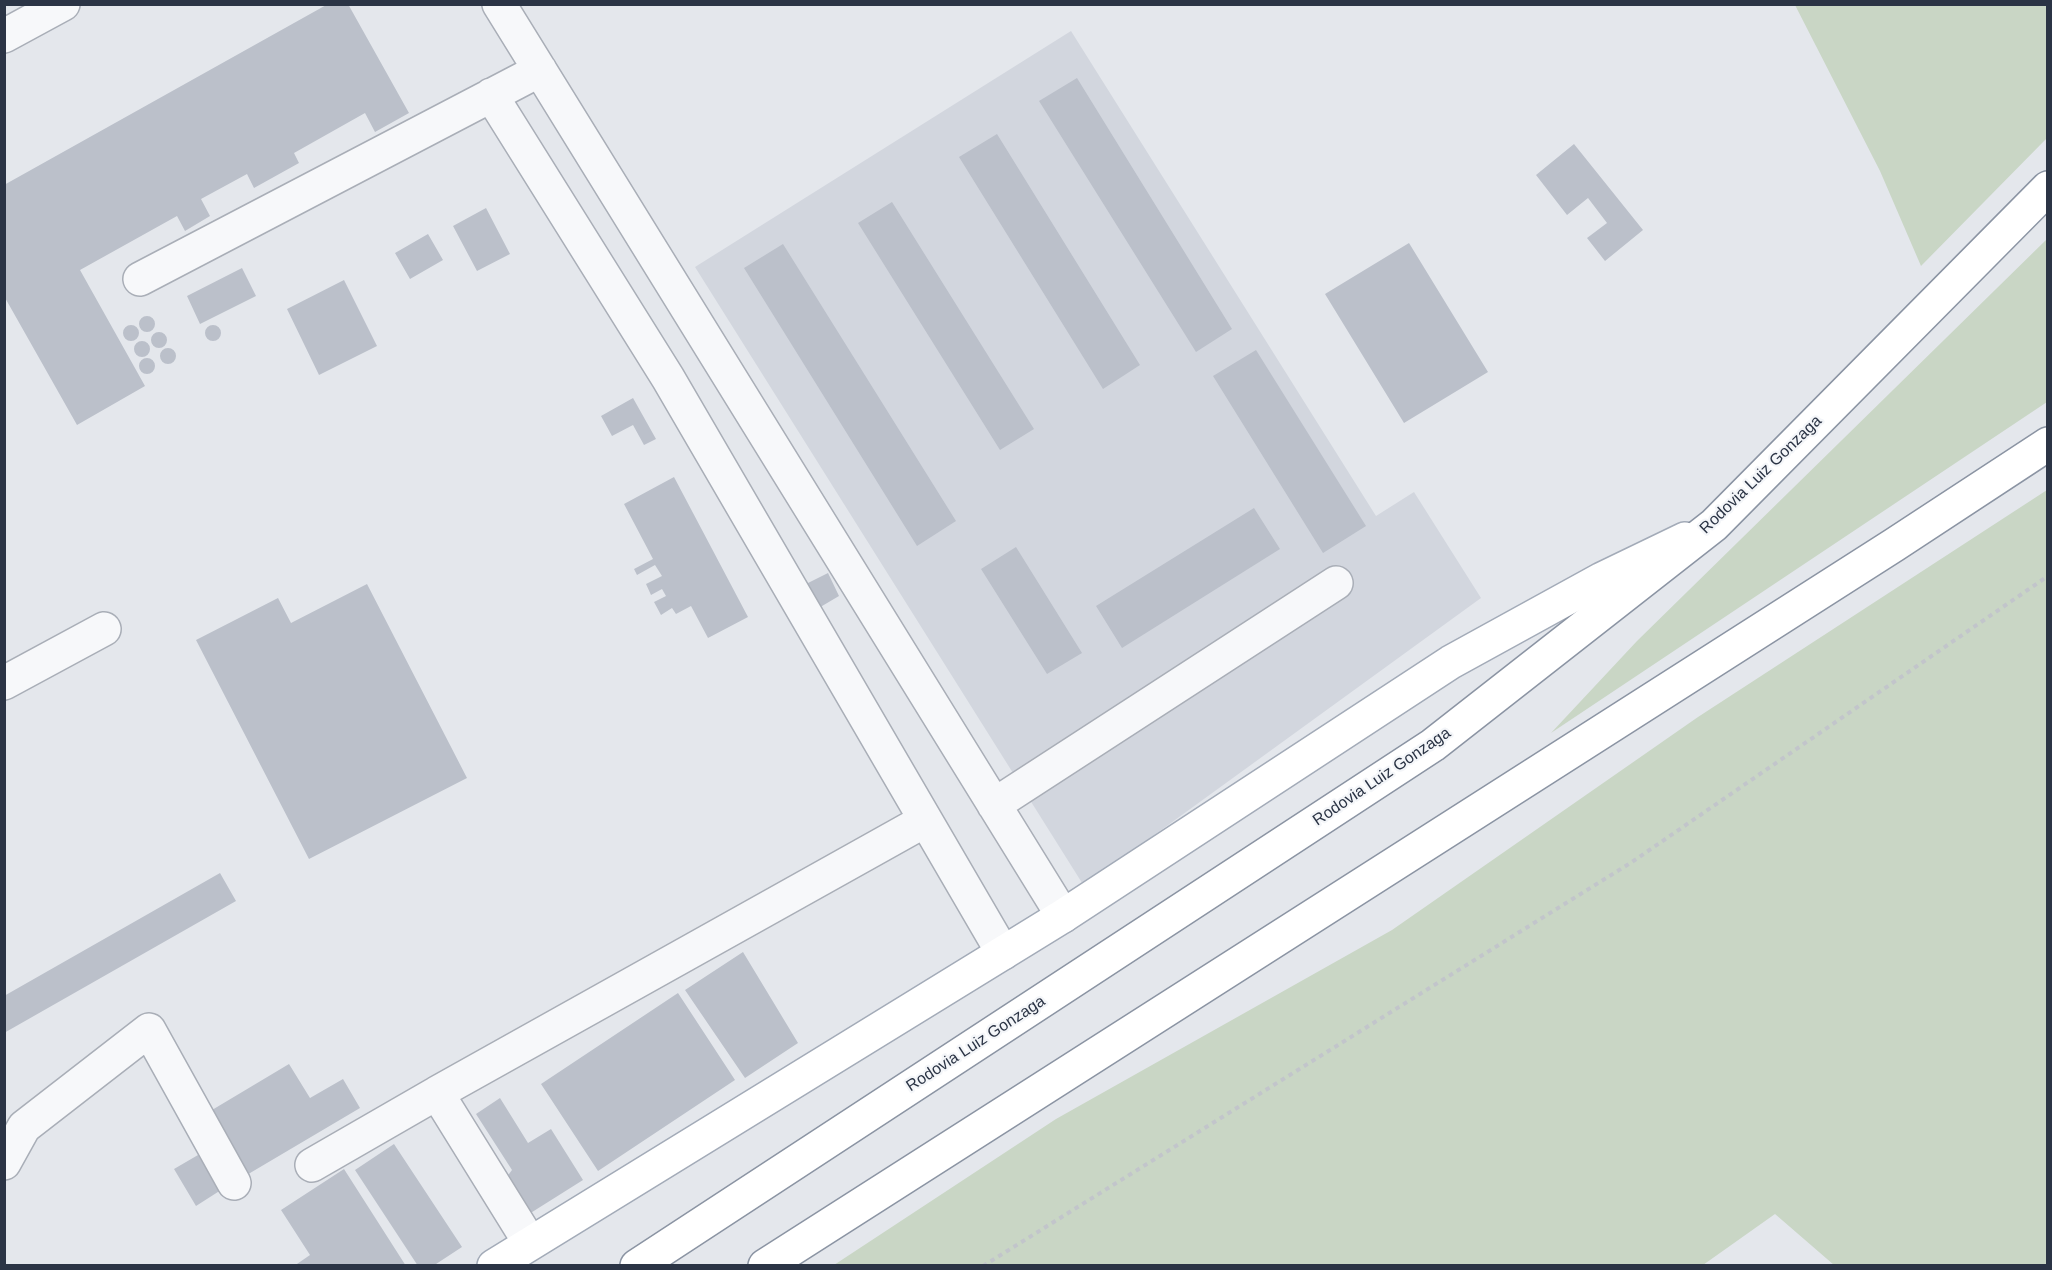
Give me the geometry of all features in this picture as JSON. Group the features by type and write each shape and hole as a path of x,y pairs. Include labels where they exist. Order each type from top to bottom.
{"main road":[{"name":"Rodovia Luiz Gonzaga","path":"637,1266 1433,745 1714,525 2048,189"},
{"path":"765,1266 1894,545 2048,444"},
{"path":"494,1266 1063,916 1451,662 1602,579 1714,525"}],"street":[{"path":"4,36 63,4"},
{"path":"500,4 1063,916"},
{"path":"140,279 540,70"},
{"path":"491,95 668,378 924,821 1003,953"},
{"path":"994,805 1336,583"},
{"path":"4,683 104,629"},
{"path":"312,1165 437,1092 924,821"},
{"path":"4,1163 24,1127 149,1030 234,1183"},
{"path":"437,1092 530,1243"}],"path":[{"path":"983,1266 1632,862 2048,576"}],"shaded area":[{"path":"1071,31 1376,516 1414,492 1481,598 1084,886 695,267"}],"green space":[{"path":"1795,5 2047,5 2047,138 1921,266 1880,171"},
{"path":"2047,239 2047,402 1551,733 1637,641"},
{"path":"2047,490 2047,1265 1834,1265 1775,1214 1703,1265 834,1265 1056,1119 1392,930 1698,717"}],"building":[{"path":"328,4 348,4 409,113 375,132 365,113 294,153 299,163 254,188 247,174 201,199 210,216 185,231 177,216 80,270 145,386 77,425 4,296 4,185"},
{"path":"1077,78 1232,329 1196,352 1039,101"},
{"path":"997,134 1140,365 1103,389 959,157"},
{"path":"1574,144 1643,230 1605,261 1587,238 1607,223 1588,198 1567,215 1536,175"},
{"path":"892,202 1034,429 1000,450 858,223"},
{"path":"486,208 510,254 477,271 453,226"},
{"path":"428,234 443,260 410,279 395,253"},
{"path":"1409,243 1488,372 1404,423 1325,294"},
{"path":"783,244 956,521 917,546 744,268"},
{"path":"242,268 256,296 200,324 187,296"},
{"path":"344,280 377,346 319,375 287,309"},
{"path":"147,316 153,318 155,324 153,330 147,332 141,330 139,324 141,318"},
{"path":"131,325 137,327 139,333 137,339 131,341 125,339 123,333 125,327"},
{"path":"213,325 219,327 221,333 219,339 213,341 207,339 205,333 207,327"},
{"path":"159,332 165,334 167,340 165,346 159,348 153,346 151,340 153,334"},
{"path":"142,341 148,343 150,349 148,355 142,357 136,355 134,349 136,343"},
{"path":"168,348 174,350 176,356 174,362 168,364 162,362 160,356 162,350"},
{"path":"1256,350 1366,526 1323,553 1213,376"},
{"path":"147,358 153,360 155,366 153,372 147,374 141,372 139,366 141,360"},
{"path":"633,398 656,439 644,445 633,425 612,436 601,416"},
{"path":"674,477 748,617 708,638 691,606 676,614 672,608 661,615 654,602 666,596 662,589 651,595 646,584 662,576 655,565 637,575 634,569 653,559 624,504"},
{"path":"1254,508 1280,549 1122,648 1096,606"},
{"path":"1016,547 1082,653 1047,674 981,569"},
{"path":"828,573 839,596 817,609 804,585"},
{"path":"367,584 467,778 309,859 196,640 278,598 291,623"},
{"path":"220,873 236,901 4,1033 4,996"},
{"path":"743,952 798,1043 745,1078 685,990"},
{"path":"678,993 735,1080 598,1171 541,1084"},
{"path":"289,1064 310,1098 343,1079 360,1108 245,1176 207,1113"},
{"path":"500,1098 528,1143 551,1129 583,1180 529,1214 506,1178 512,1170 476,1114"},
{"path":"394,1144 462,1247 433,1266 418,1266 355,1170"},
{"path":"198,1155 221,1190 196,1206 174,1169"},
{"path":"344,1169 406,1266 294,1266 310,1255 281,1210"}]}
